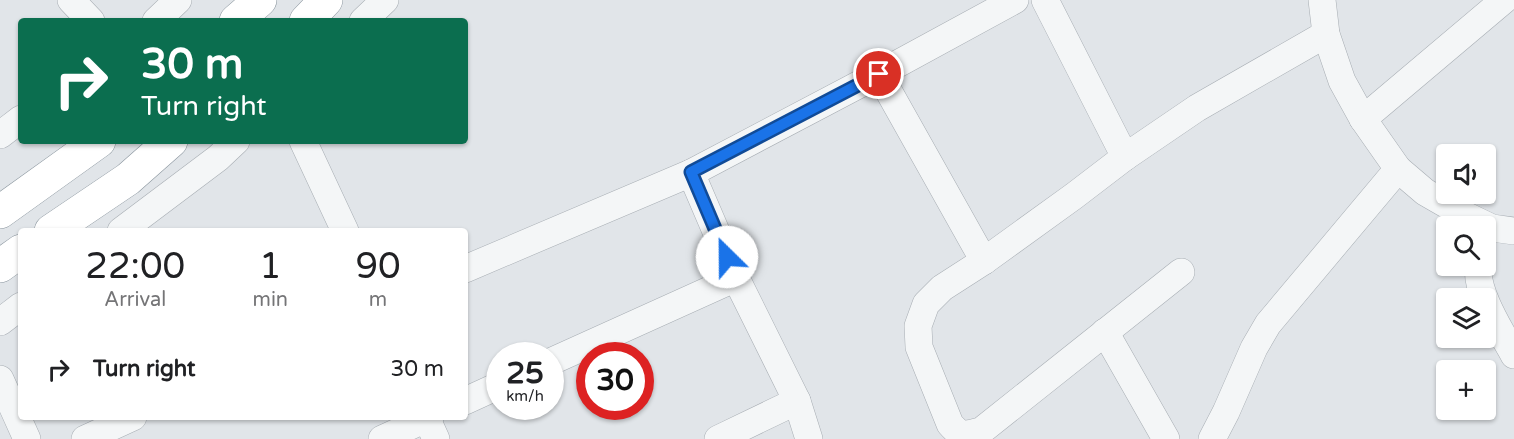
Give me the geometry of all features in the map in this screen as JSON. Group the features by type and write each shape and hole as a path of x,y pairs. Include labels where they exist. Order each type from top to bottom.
{"highway":[{"path":"239,18 260,0"},
{"path":"309,18 326,0"},
{"path":"0,212 95,144"},
{"path":"55,228 128,179 168,144"},
{"path":"0,266 18,253"}],"street":[{"path":"71,0 88,18"},
{"path":"159,18 178,0"},
{"path":"366,18 385,0"},
{"path":"468,268 691,172 1015,0"},
{"path":"1045,0 1125,157"},
{"path":"1322,0 1326,34 1342,81 1363,119 1398,169 1425,192 1497,236"},
{"path":"1363,119 1504,0"},
{"path":"1181,272 981,431 967,435 957,432 950,424 919,347 918,326 926,304 942,288 984,261 1125,157 1197,108 1326,34"},
{"path":"879,74 984,261"},
{"path":"0,135 18,121"},
{"path":"125,228 218,158 233,144"},
{"path":"304,144 344,228"},
{"path":"1212,439 1254,348 1268,324 1398,169"},
{"path":"691,172 736,278 797,401 809,439"},
{"path":"1479,276 1480,287 1514,355"},
{"path":"564,356 736,278"},
{"path":"0,322 18,308"},
{"path":"1105,332 1166,439"},
{"path":"0,378 18,419"},
{"path":"468,400 486,391"},
{"path":"718,439 797,401"},
{"path":"19,420 27,439"},
{"path":"85,439 126,420"},
{"path":"382,439 430,423"}],"route":[{"path":"727,257 691,172 879,74"}]}
